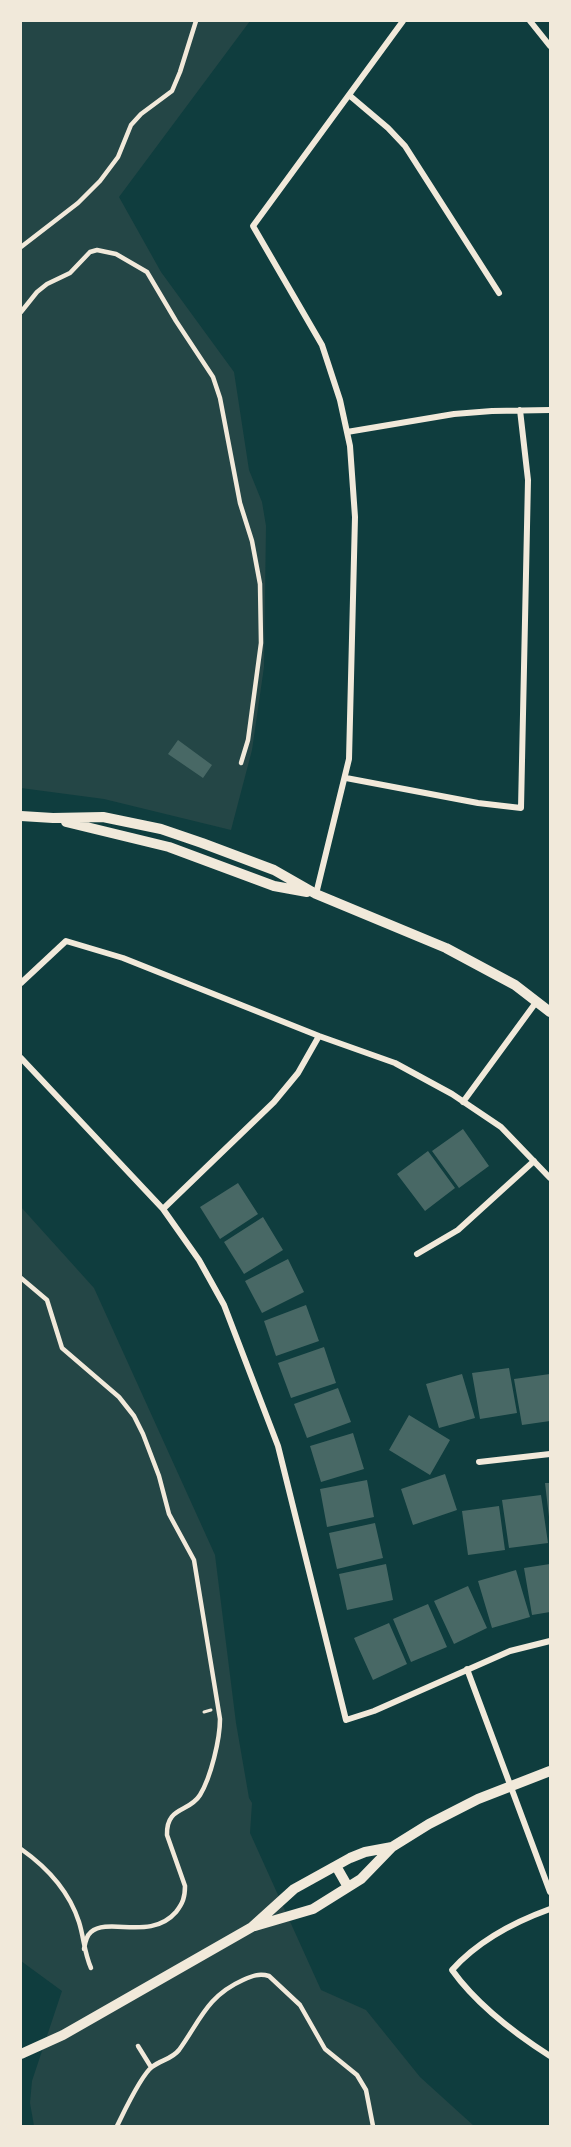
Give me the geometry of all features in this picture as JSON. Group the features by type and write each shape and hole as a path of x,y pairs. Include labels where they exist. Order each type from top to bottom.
{"street":[{"path":"316,894 349,759 355,517 350,446 340,400 321,345 253,226 403,21"},
{"path":"530,21 550,46"},
{"path":"349,95 388,128 405,146 499,292"},
{"path":"345,778 478,803 521,808 528,480 520,410"},
{"path":"346,432 454,414 550,410"},
{"path":"21,816 73,821 169,848 274,886 316,894"},
{"path":"73,821 103,817 162,829 274,870 316,894 446,948 515,985 550,1012"},
{"path":"21,983 66,941 123,958 320,1036 395,1063 464,1102 501,1127 550,1178"},
{"path":"464,1102 537,1001"},
{"path":"163,1209 274,1102 298,1073 320,1036"},
{"path":"21,1058 163,1209 199,1260 220,1298 278,1446 345,1720 374,1711 510,1651 550,1641"},
{"path":"417,1254 458,1230 534,1161"},
{"path":"479,1462 550,1454"},
{"path":"467,1669 550,1892"},
{"path":"252,1927 313,1909 361,1879 392,1847 439,1819 550,1771"},
{"path":"21,2054 63,2035 252,1927 294,1889 365,1852 392,1847"},
{"path":"336,1866 348,1887"},
{"path":"550,1909 481,1943 466,1954 452,1971 465,1989 550,2056"}],"lane":[{"path":"21,247 78,203 100,181 118,157 136,118 172,91 196,21"},
{"path":"21,312 37,292 47,284 70,273 90,252 97,250 116,254 147,272 213,376 220,398 240,503 252,541 260,584 261,643 248,740 241,763"},
{"path":"21,1278 47,1300 62,1348 119,1397 134,1416 147,1443 169,1514 194,1560 220,1719 219,1736 201,1792 194,1801 179,1809 170,1818 166,1828 186,1886 182,1904 166,1920 154,1926 95,1930 87,1936 84,1949"},
{"path":"21,1849 47,1870 65,1892 80,1925 84,1949 91,1968"},
{"path":"117,2126 151,2067 175,2055 202,2012 224,1989 248,1977 263,1974 269,1976 300,2005 321,2045 357,2075 366,2090 373,2126"},
{"path":"138,2046 151,2067"}],"shaded area":[{"path":"21,21 250,21 119,197 161,272 234,372 249,470 262,502 266,526 264,667 252,750 231,830 104,799 21,788"},
{"path":"21,1207 94,1288 215,1555 236,1723 249,1798 252,1803 250,1833 321,1990 366,2010 420,2077 474,2126 34,2126 30,2103 32,2081 62,1991 21,1961"}],"building":[{"path":"178,740 212,765 203,778 168,754"},
{"path":"463,1129 489,1166 459,1188 432,1151"},
{"path":"428,1151 455,1188 425,1211 397,1174"},
{"path":"238,1183 258,1214 220,1239 200,1207"},
{"path":"263,1217 283,1250 244,1274 224,1242"},
{"path":"288,1259 304,1292 262,1313 245,1281"},
{"path":"306,1305 319,1341 276,1356 264,1321"},
{"path":"324,1347 336,1383 291,1398 278,1363"},
{"path":"509,1368 517,1413 480,1419 472,1373"},
{"path":"462,1374 475,1418 439,1428 426,1384"},
{"path":"550,1374 550,1421 522,1425 514,1379"},
{"path":"338,1388 351,1422 307,1438 294,1404"},
{"path":"409,1415 450,1440 430,1475 389,1450"},
{"path":"353,1433 364,1469 321,1482 310,1446"},
{"path":"445,1474 457,1510 413,1525 401,1489"},
{"path":"367,1480 374,1517 327,1527 320,1489"},
{"path":"545,1483 550,1483 550,1517 549,1517"},
{"path":"541,1495 548,1543 509,1548 502,1500"},
{"path":"499,1506 505,1550 468,1555 462,1511"},
{"path":"375,1523 383,1558 337,1569 329,1533"},
{"path":"386,1564 393,1600 347,1610 339,1574"},
{"path":"550,1564 550,1612 532,1615 524,1568"},
{"path":"516,1570 530,1617 492,1628 478,1581"},
{"path":"468,1586 487,1628 454,1644 434,1601"},
{"path":"428,1604 447,1647 411,1662 393,1619"},
{"path":"389,1623 407,1664 373,1680 354,1638"}]}
